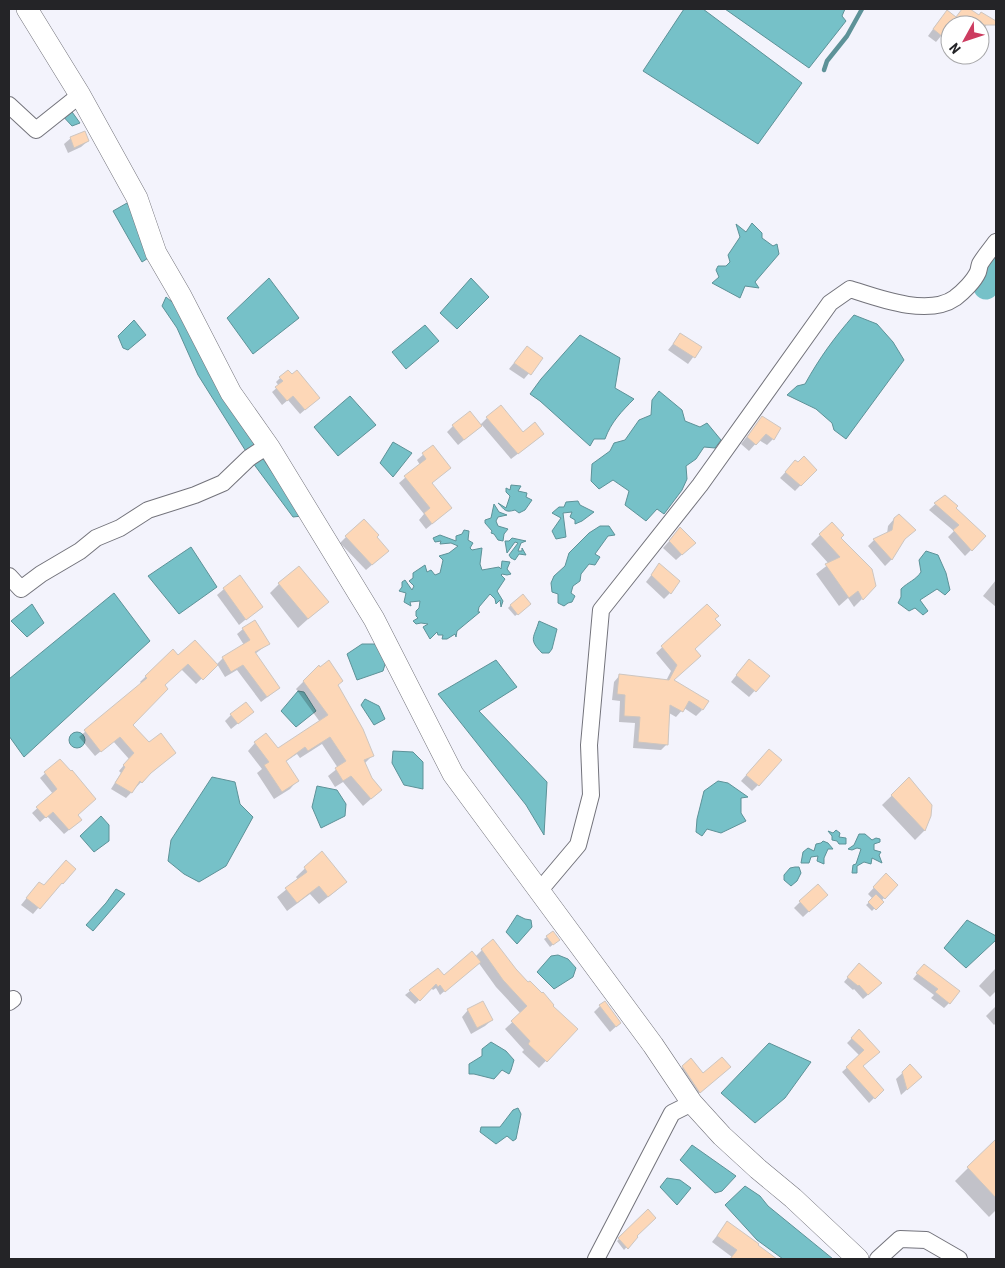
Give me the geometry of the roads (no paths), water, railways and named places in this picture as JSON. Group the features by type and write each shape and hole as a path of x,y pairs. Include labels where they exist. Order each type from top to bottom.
{"main road":[{"path":"27,9 80,95 137,198 156,253 181,296 231,393 269,447 374,619 453,774 654,1045 692,1103 729,1142 793,1198 858,1259"}],"street":[{"path":"9,104 36,130 80,95"},
{"path":"540,890 578,845 591,795 589,745 601,610 700,485 830,303 850,290 883,300 925,306 940,304 954,298 967,286 996,242"},
{"path":"9,576 22,589 41,574 80,551 96,538 120,528 148,510 195,495 223,482 249,458 269,447"},
{"path":"596,1259 672,1113 692,1103"},
{"path":"878,1259 900,1239 926,1240 959,1259"}],"water":[{"path":"684,9 703,9 802,83 758,144 643,71"},
{"path":"725,9 845,9 842,16 846,21 809,68"},
{"path":"67,105 80,123 72,126 59,112"},
{"path":"127,203 156,253 142,262 113,211"},
{"path":"752,223 762,233 762,238 773,246 777,244 779,254 755,282 759,288 745,286 740,298 712,283 719,277 716,270 718,266 726,266 730,262 728,255 740,237 736,224 746,232"},
{"path":"269,278 299,318 253,354 227,318"},
{"path":"471,278 489,297 457,329 440,313"},
{"path":"166,297 177,306 255,445 247,453 198,375 177,328 162,306"},
{"path":"854,315 877,324 893,342 904,360 846,439 834,430 832,423 816,409 787,395 797,386 805,384 828,348"},
{"path":"134,320 146,335 128,350 123,348 118,336"},
{"path":"425,325 439,341 406,369 392,352"},
{"path":"580,335 620,358 615,388 634,399 621,412 605,439 594,439 590,446 530,394"},
{"path":"659,391 682,410 685,421 700,427 707,423 721,440 715,448 704,447 696,459 686,466 687,479 682,490 664,514 657,509 646,521 625,505 629,491 613,480 599,489 591,481 592,464 610,451 614,443 625,440 639,420 651,415 652,400"},
{"path":"350,396 376,425 338,456 314,427"},
{"path":"393,442 412,453 393,477 380,463"},
{"path":"259,453 302,516 293,517 250,459"},
{"path":"511,485 521,486 518,491 527,493 526,497 532,500 525,510 519,513 515,510 505,510 498,503 506,508 510,496 506,492 506,488 510,490"},
{"path":"578,501 580,505 594,512 575,524 575,520 570,517 572,512 563,513 566,537 556,539 552,531 561,518 552,513 559,507 564,507 566,502"},
{"path":"494,504 499,512 507,515 498,517 496,521 498,526 508,529 504,534 503,541 498,540 491,533 492,531 485,523 485,520 491,518"},
{"path":"600,526 609,526 615,535 608,536 595,554 600,557 595,565 589,564 581,574 580,581 573,586 571,593 575,596 572,602 564,606 558,603 558,594 552,592 551,583 554,576 565,566 569,553 589,533"},
{"path":"464,530 469,531 468,540 473,543 470,548 472,550 482,548 480,564 482,570 499,567 501,569 502,561 510,562 507,569 511,574 501,575 505,579 497,591 503,601 501,607 500,600 496,604 495,599 490,594 479,607 478,612 480,612 457,631 456,637 455,634 447,639 442,639 443,635 438,635 437,632 430,639 423,627 428,624 416,624 413,621 418,618 416,611 419,608 420,601 410,602 411,606 404,602 406,593 399,591 402,587 402,582 405,580 412,590 414,586 409,581 413,578 413,573 425,565 427,572 431,570 435,575 440,573 443,560 439,556 449,553 458,546 451,543 440,544 441,541 435,542 433,538 440,535 456,541 456,536 462,534"},
{"path":"512,538 526,541 521,543 518,551 522,551 522,548 526,555 519,554 515,560 509,555 518,543 515,542 507,553 505,541 509,541"},
{"path":"191,547 217,587 179,614 148,576"},
{"path":"926,551 938,555 946,573 950,590 945,595 937,589 920,600 928,611 923,615 915,608 909,611 898,603 901,597 901,589 921,572 919,560"},
{"path":"114,593 150,641 24,757 9,736 9,679"},
{"path":"32,604 44,623 27,637 11,621"},
{"path":"539,621 557,629 552,649 549,653 542,653 533,638"},
{"path":"362,644 378,644 387,658 383,671 357,680 347,654"},
{"path":"496,660 517,687 479,711 547,782 544,835 526,805 438,694"},
{"path":"298,691 304,692 316,711 296,727 281,711"},
{"path":"365,699 379,706 385,719 374,725 361,705"},
{"path":"77,732 85,740 77,748 69,740"},
{"path":"393,751 413,752 423,762 423,789 404,785 392,763"},
{"path":"212,777 235,782 240,804 253,817 226,866 199,882 184,874 168,861 171,840"},
{"path":"718,781 728,783 748,797 741,798 741,813 746,821 721,833 707,829 702,836 696,832 697,819 704,791"},
{"path":"317,786 337,790 346,804 345,816 321,828 312,807"},
{"path":"101,816 109,825 109,841 94,852 80,836"},
{"path":"836,830 840,833 839,837 846,838 846,844 839,844 837,841 832,840 832,836 828,831 833,833"},
{"path":"859,834 865,834 872,840 880,839 880,842 874,844 874,850 881,852 879,855 882,863 872,858 871,864 864,862 857,866 857,873 852,873 853,865 856,864 861,849 848,849 854,845"},
{"path":"823,841 828,843 833,849 828,849 824,858 824,864 817,861 818,856 811,857 809,863 801,863 803,852 808,848 814,851 816,844"},
{"path":"799,867 801,873 797,881 791,886 784,880 784,875 790,868"},
{"path":"116,889 125,894 93,931 86,925"},
{"path":"517,915 531,920 532,927 517,944 506,932"},
{"path":"967,920 996,936 996,940 966,968 944,948"},
{"path":"558,955 568,959 576,968 573,977 554,989 537,972 551,956"},
{"path":"491,1042 506,1051 514,1060 509,1074 502,1070 494,1079 469,1074 469,1064 482,1056 482,1049"},
{"path":"769,1043 811,1062 785,1098 755,1123 721,1093"},
{"path":"518,1108 521,1114 516,1139 513,1141 507,1136 496,1144 480,1132 481,1127 500,1127 513,1110"},
{"path":"692,1145 736,1176 722,1191 715,1193 680,1160"},
{"path":"667,1178 680,1180 691,1188 677,1205 660,1187"},
{"path":"745,1186 760,1196 768,1206 833,1259 783,1259 757,1240 725,1205"}],"waterway":[{"path":"824,70 827,61 847,36 862,9"},
{"path":"986,287 996,269"}]}
